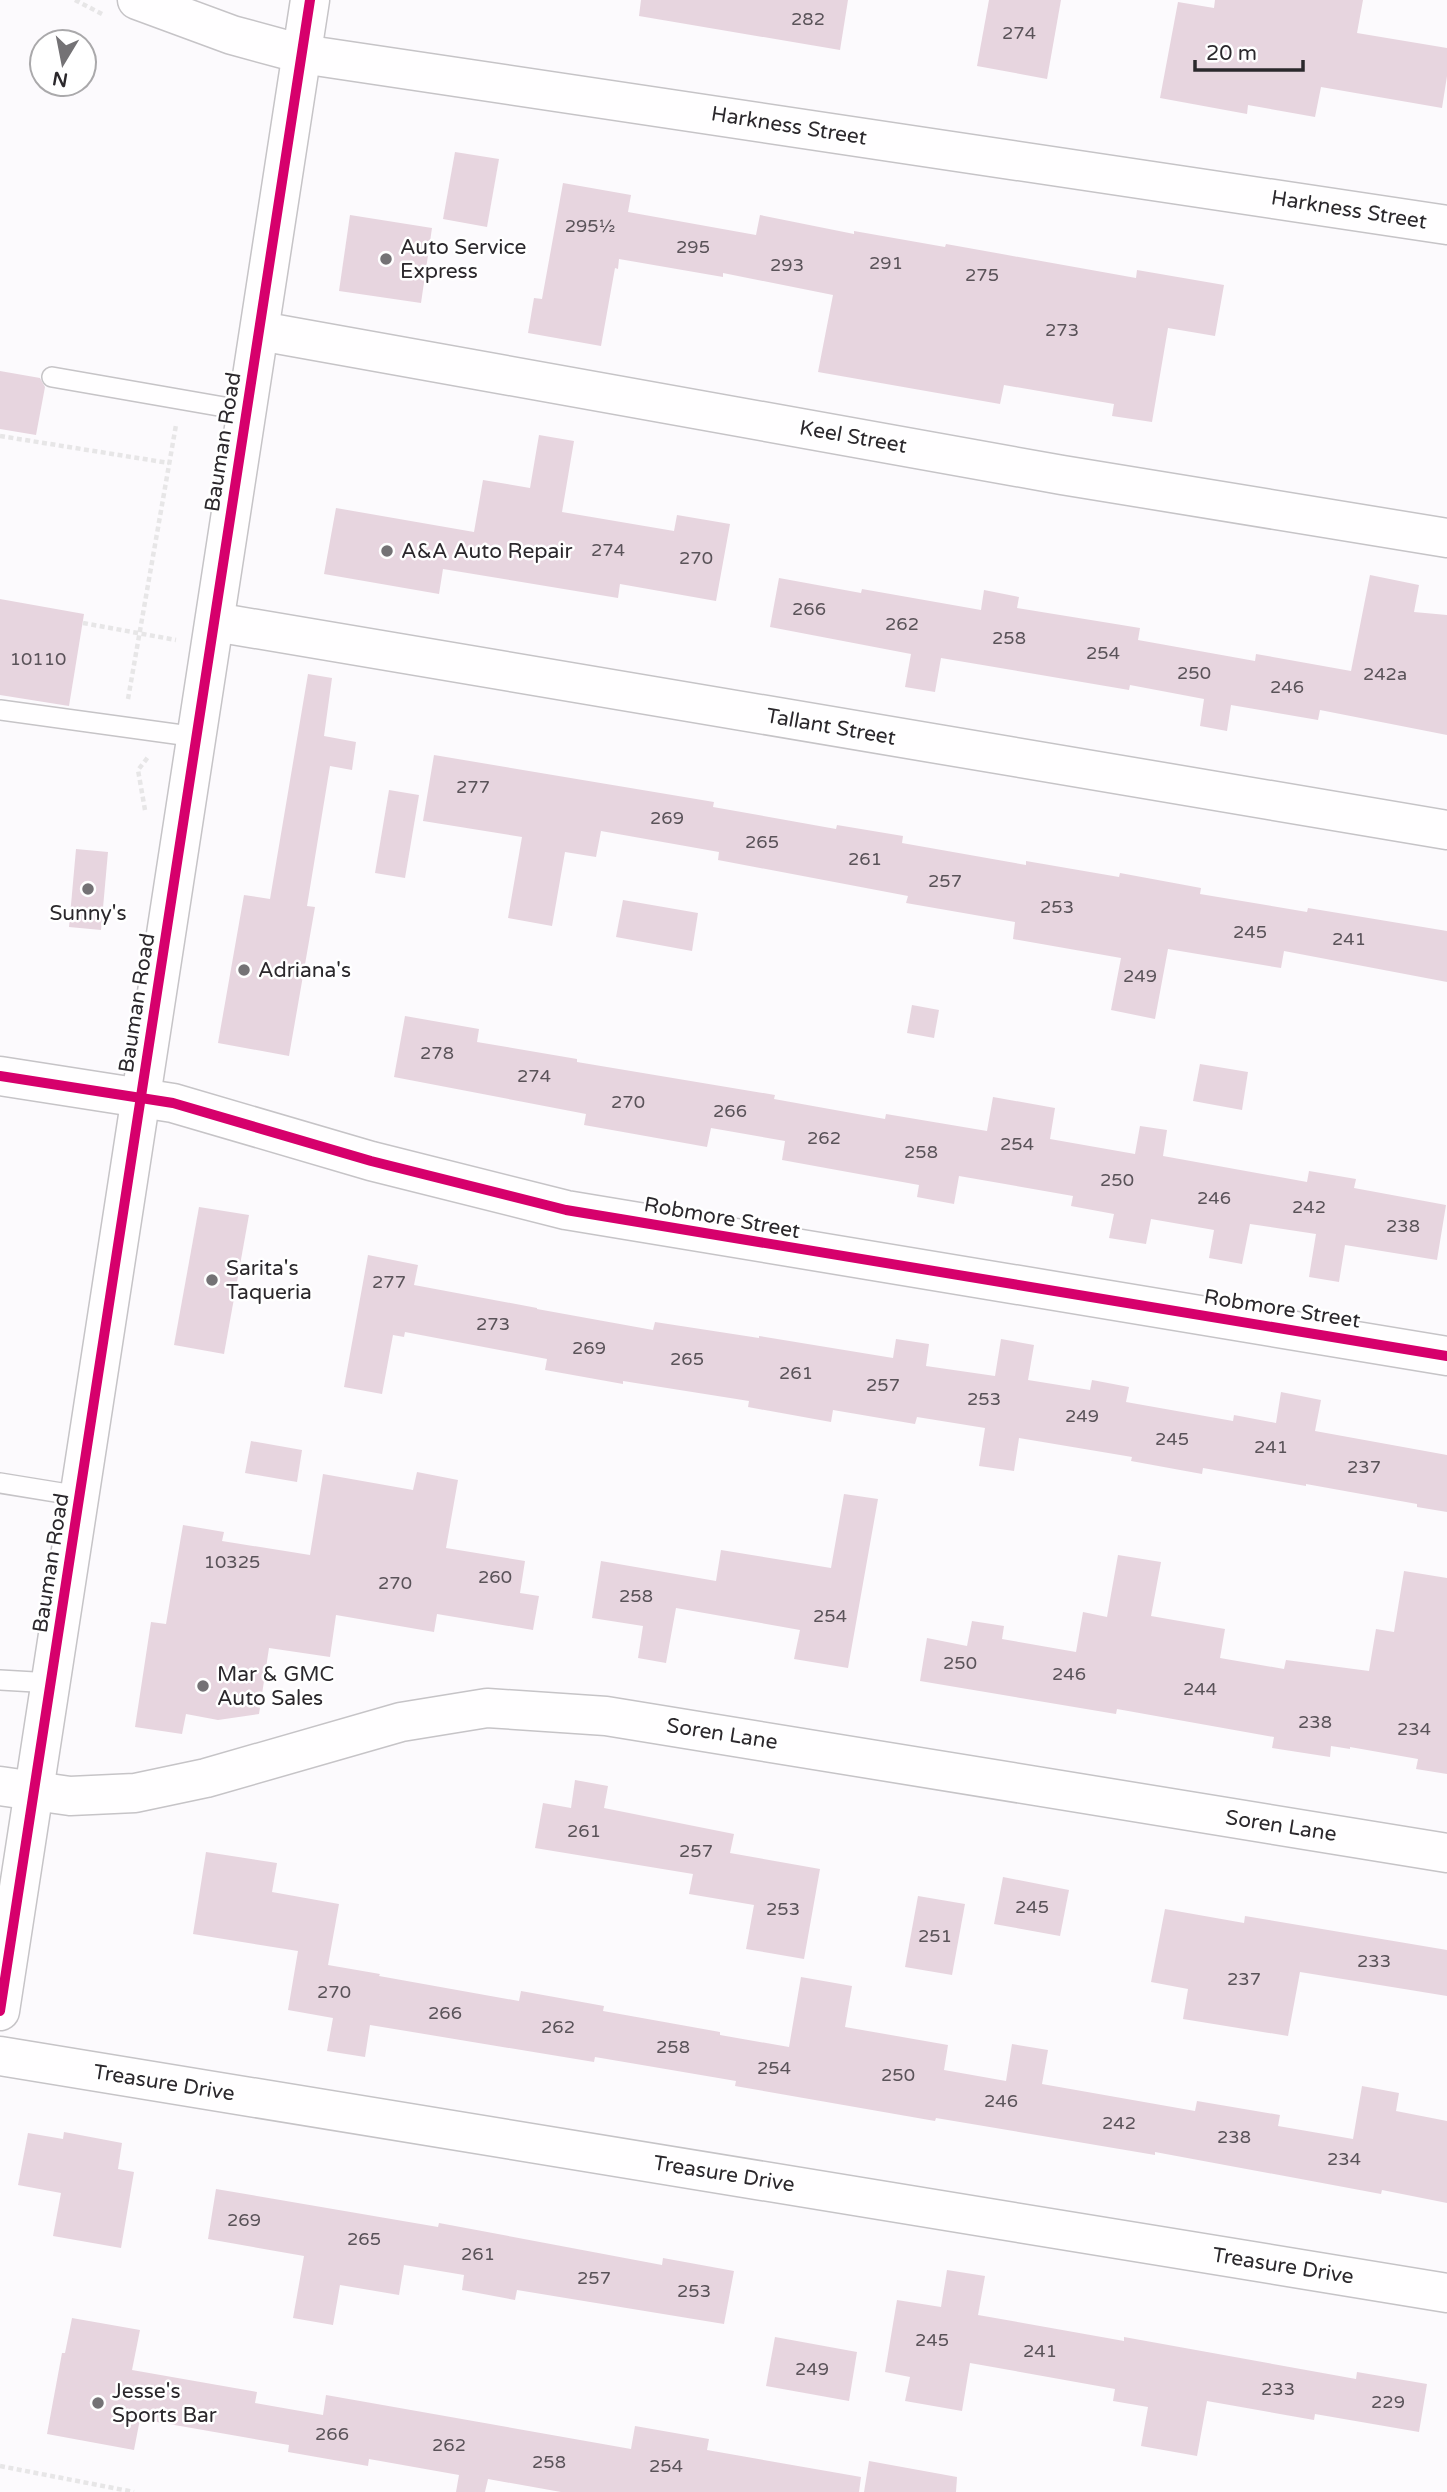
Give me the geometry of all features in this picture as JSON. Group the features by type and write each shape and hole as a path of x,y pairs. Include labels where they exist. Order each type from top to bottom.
{"street":[{"name":"Harkness Street","path":"137,0 232,35 302,54 1447,225"},
{"name":"Bauman Road","path":"0,2011 18,1788 52,1684 213,635 232,409 260,331 310,0"},
{"name":"Keel Street","path":"260,331 1062,475 1447,538"},
{"name":"Tallant Street","path":"213,635 1447,830"},
{"name":"Robmore Street","path":"0,1076 173,1103 371,1161 566,1210 1447,1356"},
{"name":"Soren Lane","path":"18,1788 70,1796 135,1793 206,1778 401,1722 487,1708 606,1716 1447,1853"},
{"name":"Treasure Drive","path":"0,2056 1447,2293"}],"lane":[{"path":"52,377 232,409"},
{"path":"0,710 197,737"},
{"path":"0,1483 80,1496"},
{"path":"0,1680 52,1684"}],"path":[{"path":"148,822 138,770 145,764 152,750 146,742 124,740 124,728 138,632 178,416 215,423 232,409"},
{"path":"0,436 169,463"},
{"path":"83,623 138,632 213,635"},
{"path":"0,2466 134,2492"}],"building":[{"path":"641,0 848,0 840,50 639,16"},
{"path":"989,0 1061,0 1047,79 977,66"},
{"path":"1215,0 1363,0 1357,33 1447,48 1447,76 1442,108 1321,87 1315,117 1248,105 1247,114 1160,98 1178,2 1214,8"},
{"path":"455,152 499,159 487,227 443,219"},
{"path":"563,183 631,195 628,212 756,235 760,215 854,234 854,231 945,247 946,244 1136,278 1137,270 1224,285 1215,336 1168,328 1152,422 1112,416 1114,404 1004,385 1000,404 818,372 833,295 723,273 723,277 619,259 601,346 528,333 534,298 542,299"},
{"name":"Auto Service Express","path":"350,215 432,228 421,303 339,291"},
{"path":"0,371 40,378 45,387 36,435 0,429"},
{"path":"539,435 574,441 562,512 674,531 677,515 730,524 716,601 620,584 618,598 443,569 439,594 324,574 336,508 474,532 483,480 530,488"},
{"path":"1370,575 1419,585 1414,612 1447,615 1447,735 1320,710 1318,720 1231,705 1227,731 1200,726 1204,699 1130,685 1129,690 941,658 935,692 905,687 911,654 770,627 779,578 861,593 862,589 981,610 984,590 1019,597 1017,608 1140,628 1138,640 1255,661 1256,654 1351,671"},
{"path":"0,599 84,614 69,706 0,695"},
{"path":"308,674 332,678 324,736 356,742 352,770 330,766 307,906 315,907 289,1056 218,1043 244,895 270,899"},
{"path":"434,755 714,802 713,807 836,829 837,825 903,836 902,843 1026,865 1026,861 1119,877 1120,873 1201,888 1200,894 1307,912 1308,908 1447,931 1447,982 1284,951 1281,968 1168,949 1155,1019 1111,1010 1121,958 1013,939 1015,922 906,903 908,896 718,860 719,852 601,831 596,857 565,852 552,926 508,918 522,837 423,821"},
{"path":"389,790 419,795 405,878 375,873"},
{"name":"Sunny's","path":"76,849 108,852 101,930 69,927"},
{"path":"623,900 698,913 692,951 616,937"},
{"path":"912,1005 939,1010 934,1038 907,1033"},
{"path":"405,1016 479,1029 477,1042 577,1059 577,1062 775,1095 774,1099 885,1119 886,1114 987,1131 993,1097 1055,1108 1050,1139 1135,1154 1140,1126 1167,1130 1163,1156 1307,1182 1309,1171 1356,1179 1354,1188 1446,1205 1437,1260 1345,1245 1339,1282 1309,1277 1316,1234 1250,1224 1242,1264 1209,1258 1214,1230 1151,1219 1146,1244 1109,1238 1114,1214 1071,1206 1073,1196 959,1176 954,1204 917,1197 919,1185 782,1160 785,1141 711,1128 707,1147 584,1125 586,1114 394,1077"},
{"path":"1200,1064 1248,1072 1242,1110 1193,1101"},
{"name":"Sarita's Taqueria","path":"199,1207 249,1215 224,1354 174,1345"},
{"path":"368,1255 418,1265 414,1285 653,1330 655,1322 893,1358 896,1339 929,1344 926,1366 995,1376 1001,1339 1034,1345 1028,1380 1090,1390 1092,1380 1129,1387 1126,1402 1233,1421 1234,1415 1276,1423 1281,1392 1321,1400 1315,1431 1447,1455 1447,1512 1417,1507 1417,1504 1203,1468 1202,1474 1131,1461 1132,1457 1019,1438 1014,1471 979,1466 985,1428 917,1417 915,1424 833,1410 831,1422 748,1407 749,1401 623,1381 623,1384 545,1370 547,1359 405,1332 404,1337 393,1335 382,1394 344,1387"},
{"path":"251,1441 302,1450 297,1482 245,1473"},
{"path":"417,1472 458,1480 446,1548 525,1561 520,1593 539,1596 533,1630 437,1614 434,1632 336,1615 330,1657 269,1648 259,1714 218,1720 186,1714 182,1734 135,1727 151,1622 166,1624 183,1525 224,1532 222,1541 310,1555 323,1474 413,1490"},
{"path":"844,1494 878,1499 848,1668 794,1659 800,1630 676,1608 666,1663 638,1658 643,1626 592,1618 601,1561 716,1581 721,1550 831,1568"},
{"path":"1118,1555 1161,1562 1151,1616 1225,1629 1220,1658 1284,1669 1286,1660 1369,1671 1376,1629 1394,1632 1404,1571 1447,1578 1447,1774 1416,1769 1418,1759 1350,1747 1331,1746 1330,1757 1272,1748 1274,1737 1117,1709 1116,1714 920,1681 927,1638 967,1646 972,1621 1004,1626 1002,1639 1076,1652 1083,1612 1107,1617"},
{"path":"575,1780 608,1786 604,1808 734,1834 730,1853 820,1869 804,1959 746,1949 754,1905 689,1894 693,1874 535,1848 543,1803 571,1808"},
{"path":"206,1852 277,1863 272,1892 339,1904 328,1965 380,1974 379,1976 519,2001 521,1991 604,2006 603,2011 789,2047 801,1977 852,1986 845,2027 948,2045 944,2070 1006,2081 1012,2044 1048,2050 1042,2084 1195,2111 1197,2101 1280,2115 1278,2126 1353,2139 1362,2086 1399,2093 1396,2111 1447,2121 1447,2203 1382,2190 1381,2194 1155,2152 1155,2155 936,2118 935,2121 735,2086 736,2081 595,2057 594,2062 370,2025 365,2057 327,2051 333,2018 288,2010 298,1951 193,1934"},
{"path":"1003,1877 1069,1890 1060,1936 994,1924"},
{"path":"918,1896 965,1904 952,1975 905,1967"},
{"path":"1165,1909 1244,1923 1245,1916 1447,1950 1447,1996 1300,1972 1288,2036 1183,2019 1188,1989 1151,1982"},
{"path":"64,2132 122,2143 118,2169 134,2172 121,2248 53,2236 61,2193 18,2185 28,2133 63,2139"},
{"path":"216,2189 438,2227 439,2223 662,2265 663,2258 734,2271 724,2324 517,2290 515,2300 462,2290 464,2275 404,2265 399,2295 340,2285 333,2325 293,2318 304,2256 208,2239"},
{"path":"947,2270 985,2276 978,2315 1124,2341 1124,2337 1356,2379 1357,2372 1427,2384 1419,2432 1315,2414 1314,2420 1207,2401 1197,2456 1141,2446 1148,2407 1113,2401 1115,2389 970,2363 962,2411 905,2401 910,2377 885,2372 897,2300 941,2307"},
{"path":"72,2318 140,2330 132,2370 257,2392 255,2403 323,2415 326,2395 631,2449 635,2426 709,2439 707,2450 861,2477 859,2492 561,2492 488,2479 485,2492 456,2492 459,2475 369,2459 368,2466 288,2452 289,2445 140,2419 134,2450 47,2434 62,2353 65,2353"},
{"path":"775,2337 857,2352 849,2401 766,2386"},
{"path":"869,2461 957,2477 956,2492 864,2492"}],"cycle path":[{"path":"0,2011 310,0"},
{"path":"0,1076 173,1103 371,1161 566,1210 1447,1356"}],"place":[{"name":"Auto Service Express","path":"386,259"},
{"name":"A&A Auto Repair","path":"387,551"},
{"name":"Sunny's","path":"88,889"},
{"name":"Adriana's","path":"244,970"},
{"name":"Sarita's Taqueria","path":"212,1280"},
{"name":"Mar & GMC Auto Sales","path":"203,1686"},
{"name":"Jesse's Sports Bar","path":"98,2403"}]}
